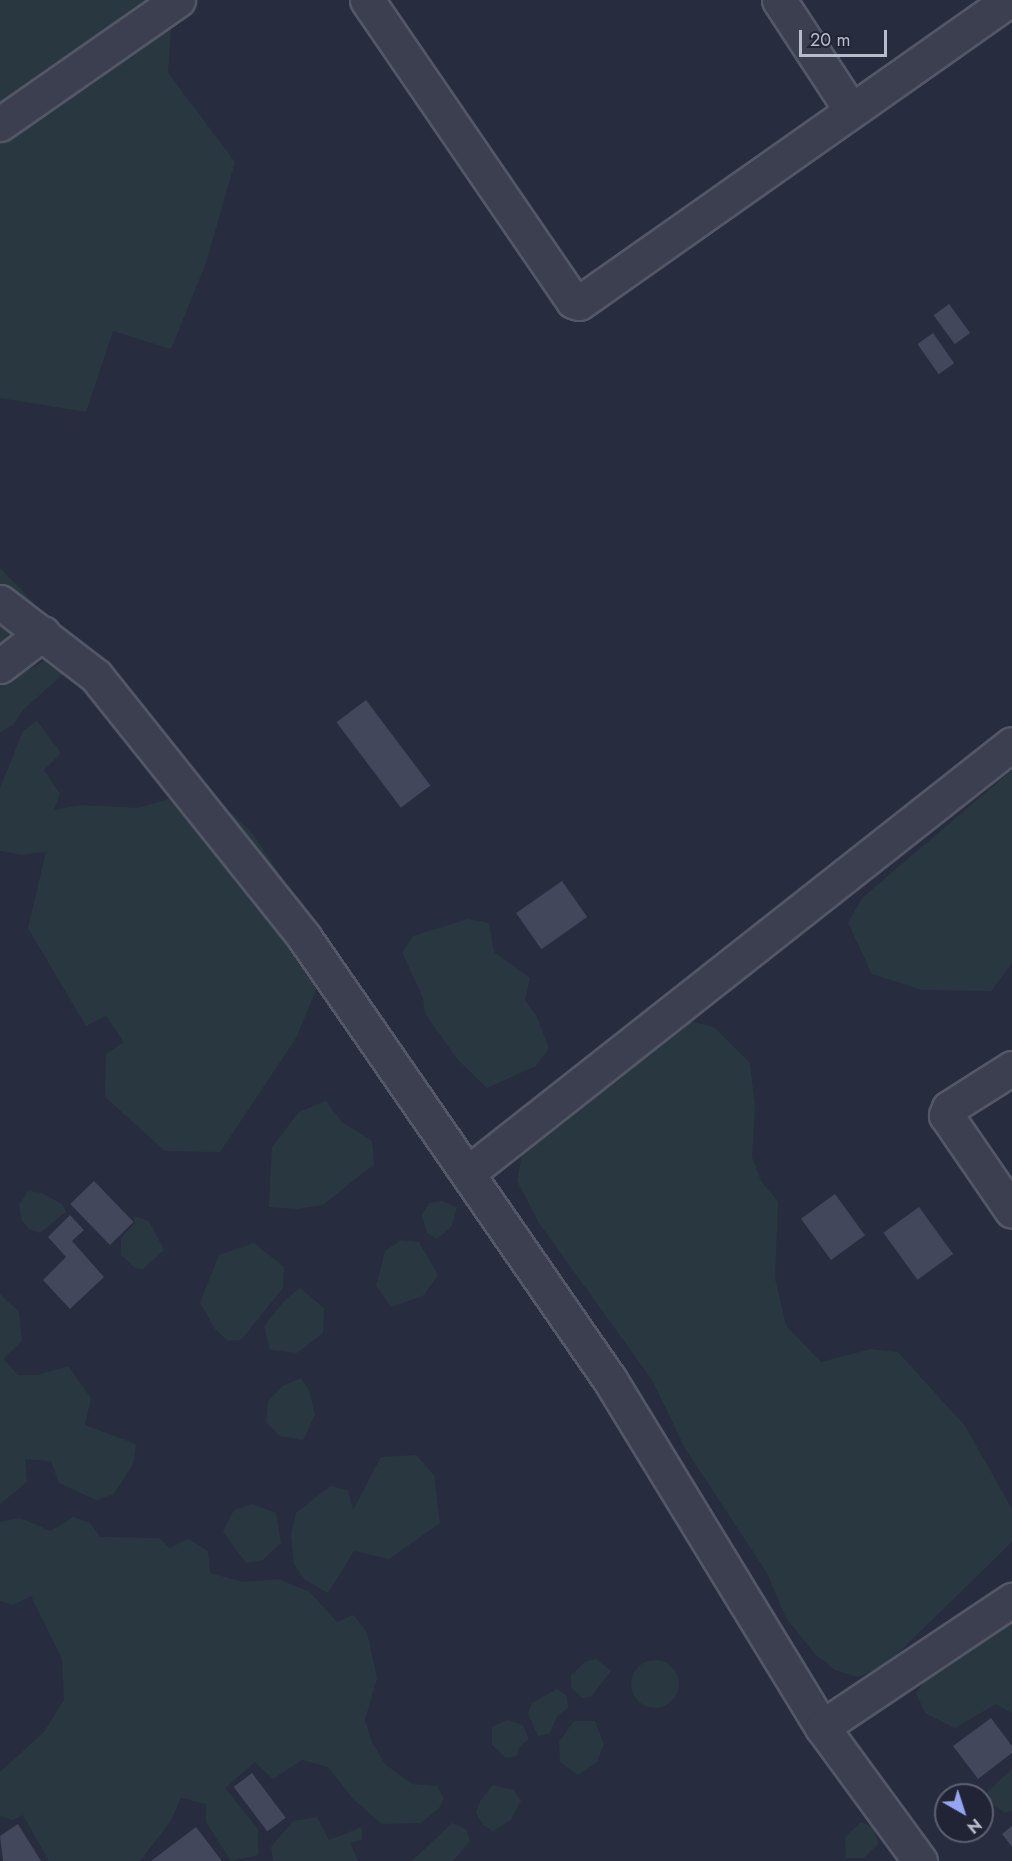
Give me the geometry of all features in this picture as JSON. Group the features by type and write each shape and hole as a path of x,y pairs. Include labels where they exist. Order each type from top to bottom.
{"street":[{"path":"0,124 178,0"},
{"path":"368,0 575,302 581,302 1009,0"},
{"path":"779,0 851,110"},
{"path":"0,602 96,676 304,938 469,1172 610,1380 822,1727 920,1861"},
{"path":"0,666 43,633"},
{"path":"469,1172 1012,744"},
{"path":"1012,1068 946,1114 1012,1211"},
{"path":"822,1727 1012,1600"}],"shaded area":[{"path":"0,0 173,0 168,73 235,162 206,263 171,349 113,331 86,412 0,398"},
{"path":"0,568 34,603 27,629 0,660"},
{"path":"91,647 95,659 71,667 24,709 13,725 0,732 0,684 60,653"},
{"path":"37,721 61,753 44,770 60,794 54,810 81,805 138,808 205,788 253,834 317,931 320,981 296,1038 220,1152 165,1151 105,1097 106,1054 124,1042 106,1016 86,1026 28,928 46,852 22,855 0,851 0,788 23,731"},
{"path":"1012,770 1012,963 991,991 922,990 872,974 848,923 862,898"},
{"path":"468,919 489,923 494,952 530,978 525,1000 536,1015 549,1048 536,1066 487,1088 457,1059 425,1013 423,998 402,952 413,936"},
{"path":"689,1021 714,1027 750,1063 755,1108 752,1157 761,1181 778,1202 775,1278 786,1326 821,1362 871,1349 898,1352 965,1426 1012,1509 1012,1542 897,1654 879,1668 857,1677 835,1670 816,1655 786,1618 767,1573 686,1450 652,1380 539,1223 517,1181 522,1155 538,1132 665,1032"},
{"path":"326,1101 342,1122 372,1141 374,1164 323,1205 297,1209 269,1207 272,1147 299,1112"},
{"path":"28,1191 42,1193 62,1204 66,1212 40,1233 29,1229 22,1221 19,1205"},
{"path":"442,1201 457,1207 452,1226 437,1239 427,1233 422,1215 429,1203"},
{"path":"133,1216 149,1221 164,1250 143,1269 135,1268 121,1255 121,1238 135,1223"},
{"path":"401,1240 419,1242 438,1275 423,1296 391,1307 376,1286 385,1251"},
{"path":"254,1243 284,1267 283,1288 241,1340 228,1341 214,1328 200,1302 219,1255"},
{"path":"300,1288 324,1308 323,1333 297,1353 270,1350 264,1326 285,1300"},
{"path":"0,1294 19,1312 22,1341 3,1359 18,1375 38,1375 68,1366 91,1398 85,1425 136,1444 133,1464 114,1494 96,1500 59,1483 51,1461 25,1459 27,1482 0,1504"},
{"path":"301,1378 309,1390 315,1415 303,1440 280,1436 266,1422 268,1401 283,1386"},
{"path":"416,1455 434,1475 440,1523 389,1559 354,1551 328,1593 305,1580 294,1564 291,1535 296,1513 330,1486 348,1490 353,1510 381,1457"},
{"path":"252,1504 276,1513 281,1543 263,1560 246,1563 223,1532 234,1510"},
{"path":"73,1517 90,1523 100,1537 159,1538 170,1548 188,1539 208,1551 210,1573 243,1582 279,1579 310,1592 337,1622 353,1615 367,1632 377,1678 365,1720 372,1742 385,1764 412,1784 437,1786 444,1798 439,1808 421,1823 382,1824 354,1800 328,1767 302,1760 273,1779 255,1762 225,1788 258,1829 258,1855 231,1861 206,1822 206,1804 181,1798 170,1822 140,1861 49,1861 23,1815 12,1820 0,1816 0,1772 44,1732 64,1700 62,1659 31,1596 13,1605 0,1601 0,1522 20,1518 51,1531"},
{"path":"1012,1611 1012,1713 996,1704 955,1728 925,1713 916,1693 947,1652"},
{"path":"596,1659 611,1671 591,1697 582,1698 571,1687 571,1676 585,1662"},
{"path":"650,1660 660,1660 672,1667 679,1679 679,1689 672,1701 660,1708 650,1708 635,1697 631,1689 631,1679 642,1664"},
{"path":"557,1689 567,1696 568,1708 557,1716 550,1733 538,1736 528,1714 532,1703"},
{"path":"507,1720 523,1725 529,1739 519,1747 517,1756 506,1758 492,1745 492,1727"},
{"path":"574,1721 595,1721 604,1744 597,1762 578,1775 560,1762 559,1742"},
{"path":"1012,1769 1012,1811 1005,1813 994,1805 994,1786"},
{"path":"493,1785 514,1790 521,1801 511,1820 493,1831 484,1826 476,1813 480,1801"},
{"path":"317,1817 329,1840 362,1827 362,1840 350,1843 358,1861 273,1861 271,1847 293,1821"},
{"path":"861,1822 874,1828 878,1844 864,1858 846,1858 845,1837"},
{"path":"452,1823 466,1829 470,1841 453,1861 412,1861"}],"building":[{"path":"949,304 970,333 955,344 934,315"},
{"path":"933,333 954,363 939,374 917,344"},
{"path":"366,700 430,785 401,808 336,722"},
{"path":"562,881 587,917 541,949 516,913"},
{"path":"94,1181 134,1222 110,1245 70,1204"},
{"path":"835,1194 865,1235 831,1260 801,1219"},
{"path":"919,1207 953,1254 917,1280 883,1233"},
{"path":"70,1215 84,1230 72,1241 104,1277 70,1309 43,1280 66,1257 48,1237"},
{"path":"991,1718 1012,1746 1012,1753 978,1779 953,1746"},
{"path":"252,1773 286,1818 267,1832 234,1787"},
{"path":"18,1824 41,1861 3,1861 0,1836"},
{"path":"1012,1826 1012,1847 1002,1834"},
{"path":"196,1827 222,1861 151,1861"}]}
